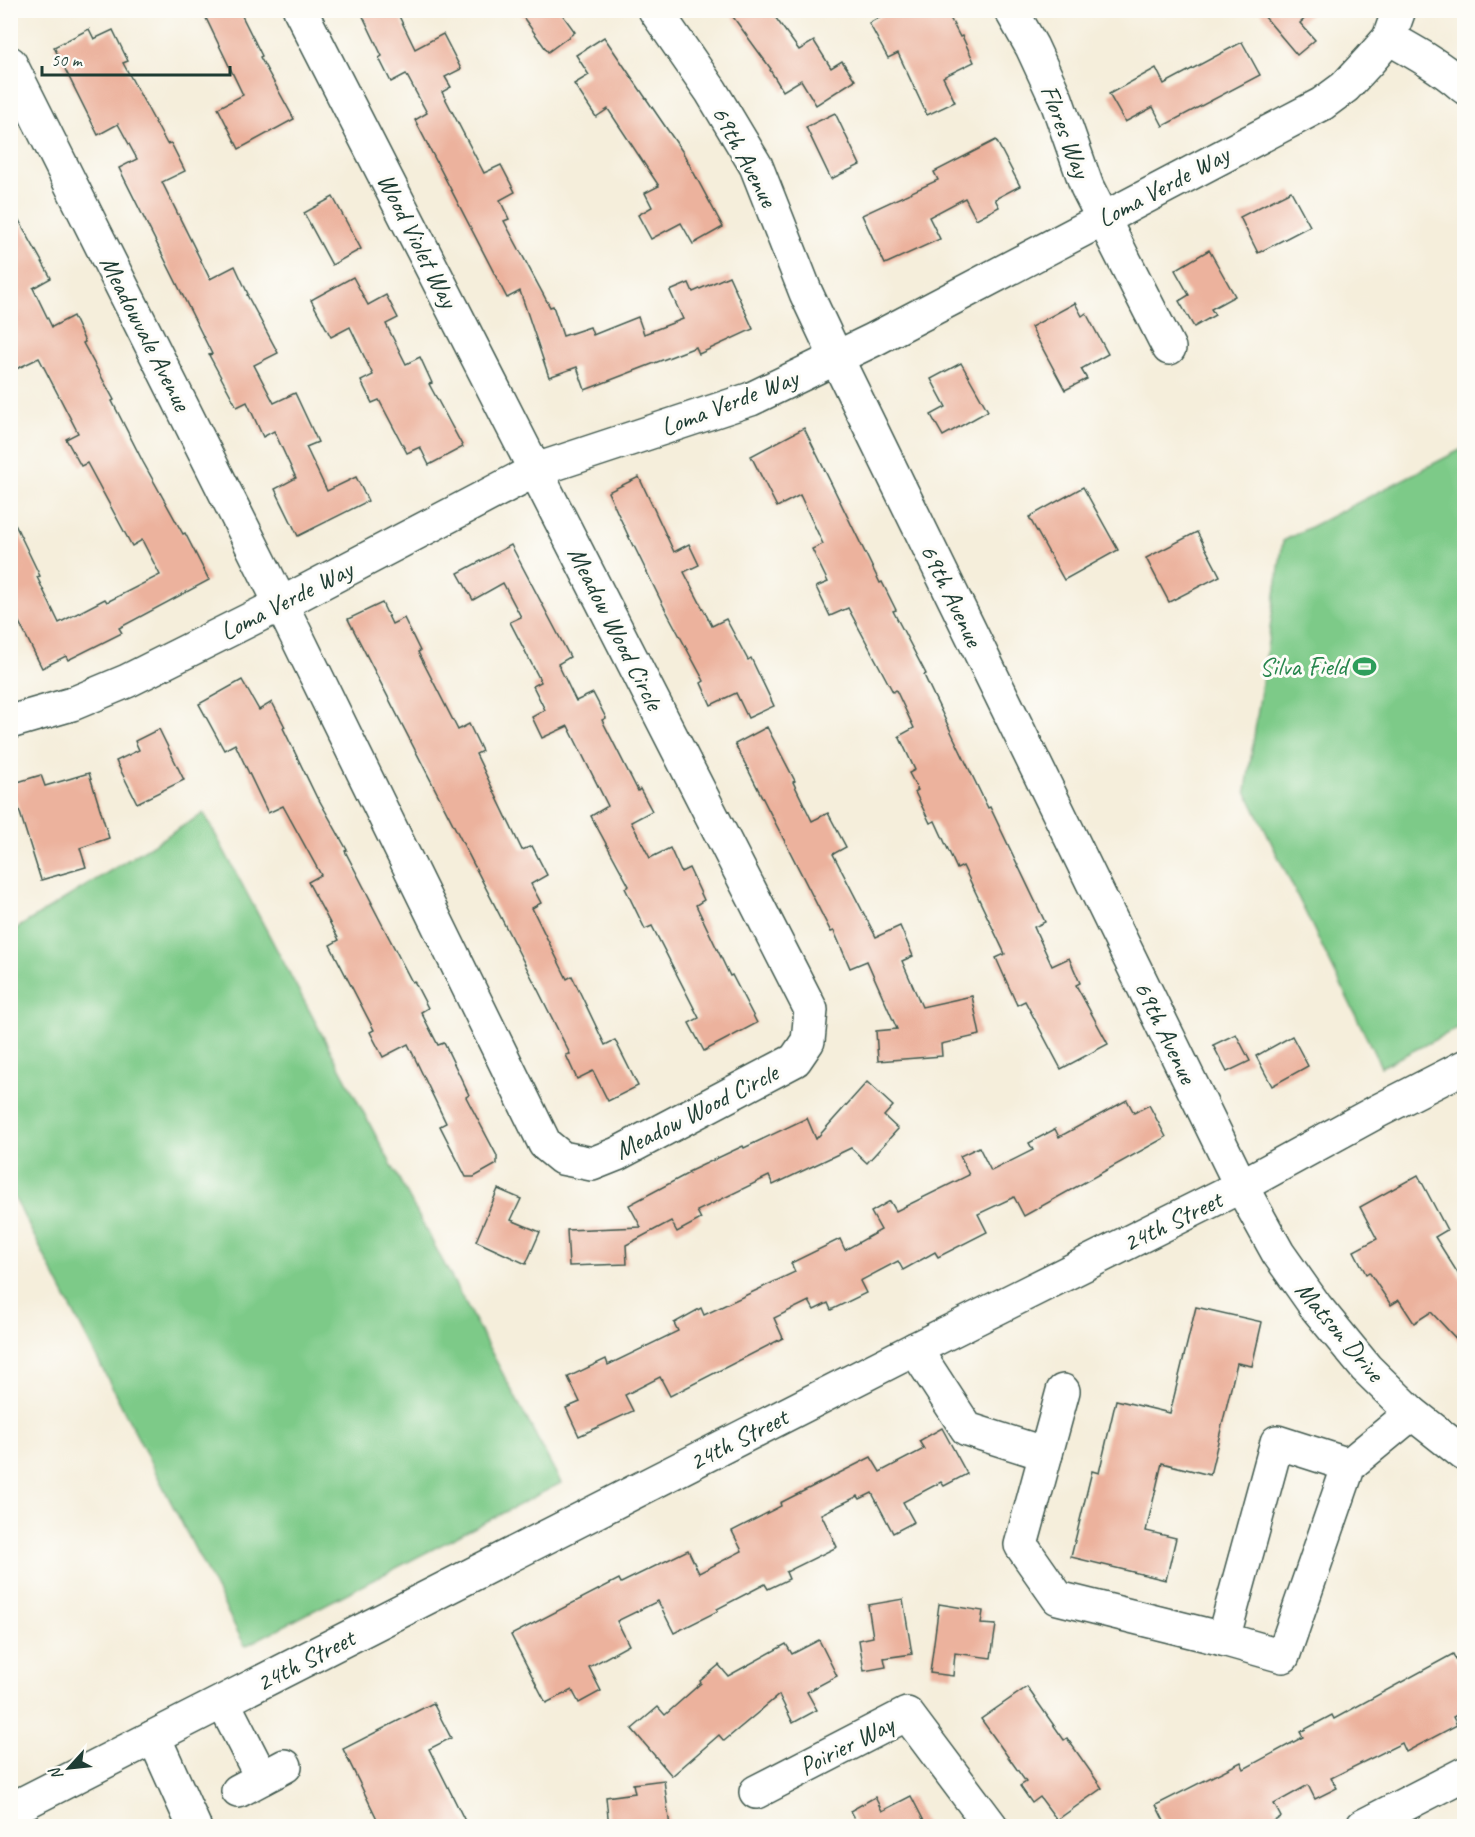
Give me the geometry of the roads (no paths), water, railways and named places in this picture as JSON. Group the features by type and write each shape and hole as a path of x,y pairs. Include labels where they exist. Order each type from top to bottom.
{"street":[{"name":"Wood Violet Way","path":"300,10 536,470"},
{"name":"69th Avenue","path":"655,10 711,91 756,166 806,293 836,357 1241,1186"},
{"name":"Flores Way","path":"1011,10 1032,47 1056,99 1087,187 1169,348"},
{"name":"Loma Verde Way","path":"12,719 72,704 127,681 536,470 751,399 873,340 1322,104 1345,87 1369,61 1394,24"},
{"path":"1394,24 1424,57 1464,87"},
{"name":"Meadowvale Avenue","path":"10,63 280,604"},
{"name":"Meadow Wood Circle","path":"280,604 545,1144 562,1158 592,1164 616,1154 795,1060 808,1041 811,1010 536,470"},
{"name":"24th Street","path":"10,1810 915,1349 1241,1186 1464,1067"},
{"name":"Matson Drive","path":"1241,1186 1278,1253 1316,1307 1366,1368 1412,1413 1464,1454"},
{"path":"915,1349 967,1429 1046,1454"},
{"path":"1063,1391 1021,1545 1058,1598 1283,1656 1349,1466 1412,1413"},
{"path":"1223,1639 1277,1442 1349,1466"},
{"path":"223,1702 262,1779"},
{"name":"Poirier Way","path":"756,1792 908,1714 991,1827"},
{"path":"154,1737 194,1827"},
{"path":"1363,1827 1464,1774"}],"place":[{"name":"Silva Field","path":"1365,666"}]}
